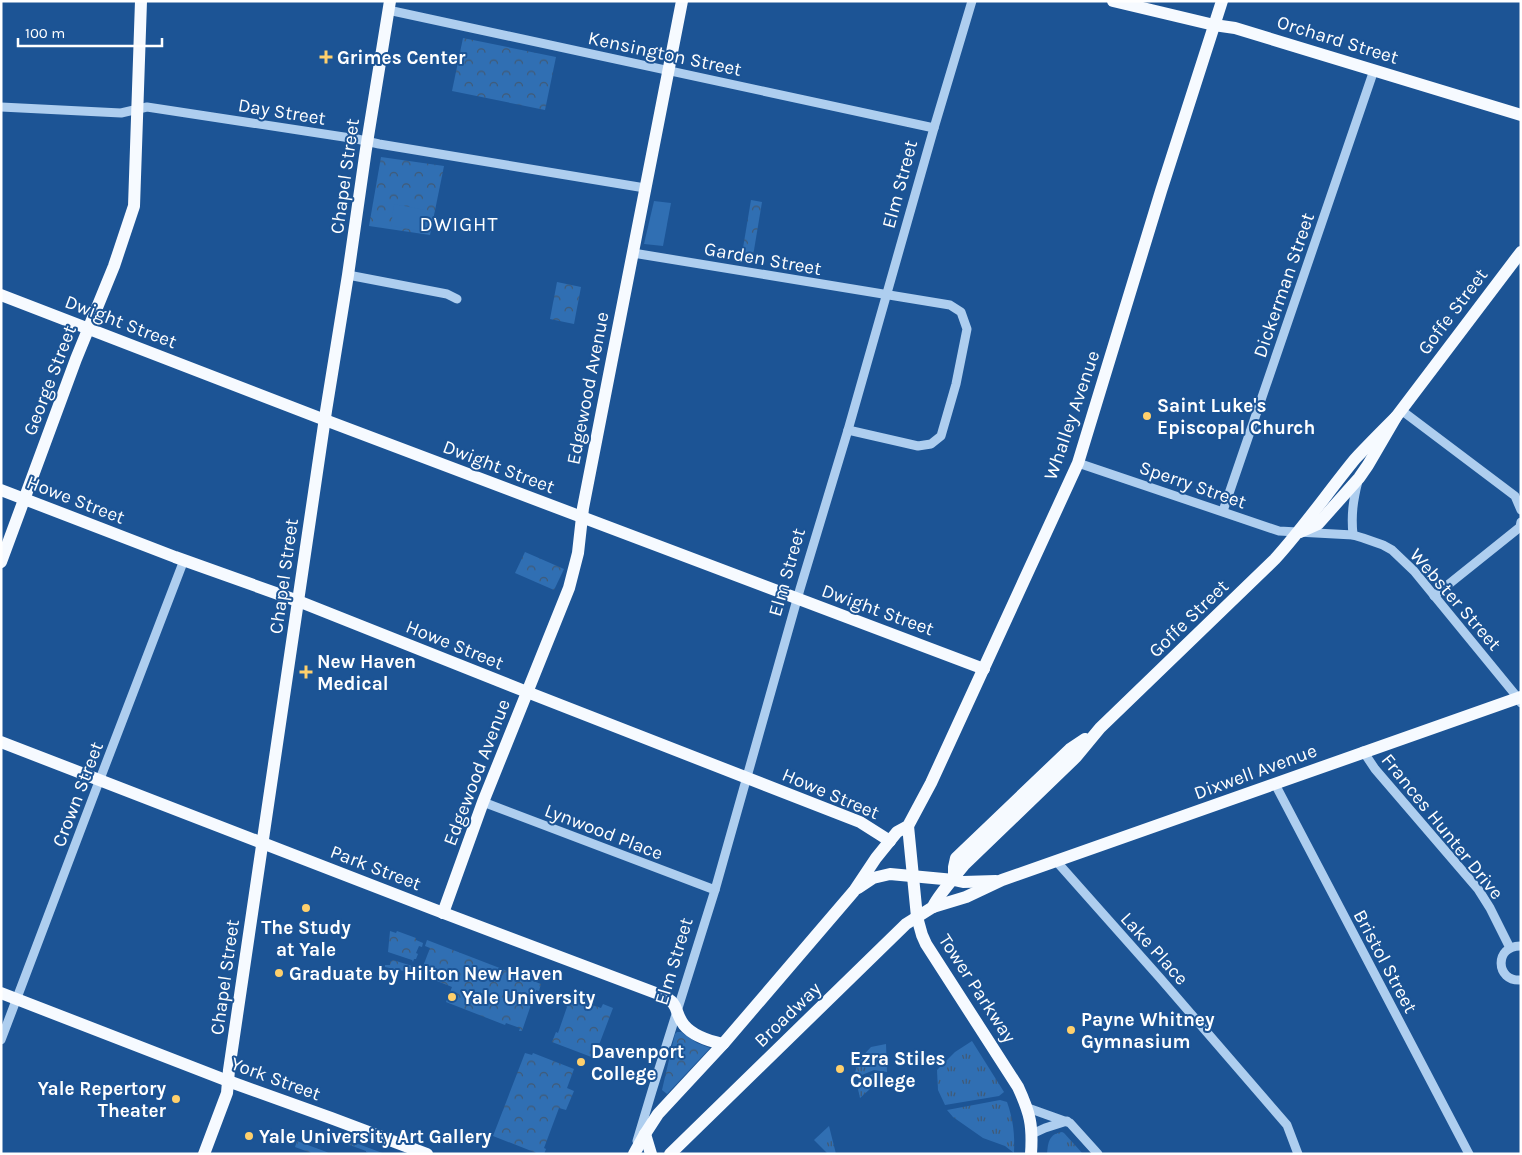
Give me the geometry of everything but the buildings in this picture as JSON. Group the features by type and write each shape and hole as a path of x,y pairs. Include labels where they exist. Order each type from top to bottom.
{"main road":[{"name":"George Street","path":"1,562 114,266 134,206 141,1"},
{"name":"Edgewood Avenue","path":"443,913 483,802 569,588 578,552 581,517 682,1"},
{"name":"Orchard Street","path":"1113,1 1214,25 1235,28 1521,116"},
{"name":"Whalley Avenue","path":"854,891 876,858 897,832 908,826 931,783 1078,463 1161,191 1222,1"},
{"name":"Chapel Street","path":"204,1154 227,1093 262,843 389,5"},
{"name":"Goffe Street","path":"932,908 935,901 954,880 964,865 1076,757 1100,728 1276,559 1299,533 1310,516 1357,458 1398,414 1521,252"},
{"name":"Dwight Street","path":"1,295 325,420 984,669"},
{"name":"Goffe Street","path":"1299,533 1318,524 1359,478 1398,414"},
{"name":"Howe Street","path":"1,490 298,602 860,822 890,841"},
{"name":"Dixwell Avenue","path":"932,908 966,897 1002,880 1363,752 1520,699"},
{"name":"Park Street","path":"1,742 660,995 669,999 678,1010 685,1026 691,1031 703,1038 723,1044"},
{"name":"Tower Parkway","path":"908,826 917,917 922,935 1018,1087 1028,1108 1032,1134 1031,1154"},
{"name":"Dixwell Avenue","path":"854,891 873,878 890,874 963,882 1002,880"},
{"name":"Broadway","path":"635,1151 658,1114 723,1044 854,891"},
{"name":"Broadway","path":"670,1154 906,924 932,908"},
{"name":"York Street","path":"1,993 228,1081 427,1154"},
{"path":"645,1134 651,1154"}],"street":[{"name":"Elm Street","path":"635,1151 649,1099 715,890 797,599 972,1"},
{"name":"Kensington Street","path":"389,5 668,71 934,128"},
{"name":"Dickerman Street","path":"1223,511 1374,70"},
{"name":"Day Street","path":"1,107 121,113 147,107 645,188"},
{"name":"Garden Street","path":"632,253 950,305 961,312 967,329 956,384 941,436 931,444 918,446 848,430"},
{"path":"348,275 446,294 456,299"},
{"path":"1398,414 1515,496 1521,510"},
{"name":"Sperry Street","path":"1078,463 1279,531 1299,533"},
{"path":"1354,535 1351,519 1359,478"},
{"path":"1434,596 1520,527 1521,522"},
{"name":"Webster Street","path":"1299,533 1354,535 1392,550 1414,571 1520,699"},
{"name":"Crown Street","path":"1,1040 184,560"},
{"name":"Frances Hunter Drive","path":"1363,752 1375,769 1478,889 1510,948"},
{"name":"Bristol Street","path":"1275,784 1469,1154"},
{"name":"Lynwood Place","path":"483,802 715,890"},
{"name":"Lake Place","path":"1056,862 1160,978 1287,1125 1298,1154"},
{"path":"1521,946 1510,948 1502,956 1501,966 1506,976 1521,980"},
{"path":"1028,1108 1050,1117 1067,1121 1098,1154"},
{"path":"1032,1134 1067,1121"}],"green space":[{"path":"463,38 556,57 545,110 452,91"},
{"path":"381,157 444,166 430,235 369,226"},
{"path":"751,200 762,202 752,262 741,260"},
{"path":"654,201 671,203 663,246 644,244"},
{"path":"394,204 430,211 427,232 391,226"},
{"path":"557,282 581,287 574,324 550,319"},
{"path":"525,552 564,569 554,590 515,573"},
{"path":"390,931 396,933 397,931 416,938 416,940 423,943 422,947 419,946 416,953 418,954 413,962 388,952"},
{"path":"427,940 541,984 539,991 536,990 522,1031 519,1031 520,1028 506,1023 505,1025 446,1002 452,987 422,975 385,967 385,965 390,965 390,962 393,960 422,969 430,948 425,946"},
{"path":"569,994 571,997 601,1008 603,1004 613,1008 594,1058 552,1042 556,1032 558,1033 567,1007 565,1005"},
{"path":"677,1032 681,1032 697,1043 710,1048 667,1094 662,1090"},
{"path":"972,1041 1004,1092 999,1096 945,1105 938,1090 937,1070 955,1052"},
{"path":"886,1044 887,1072 874,1070 857,1077 854,1076 859,1060 871,1047"},
{"path":"525,1053 532,1055 533,1053 574,1069 567,1088 574,1091 566,1110 559,1108 544,1148 546,1149 544,1154 539,1154 493,1136"},
{"path":"873,1074 885,1077 885,1086 875,1086 874,1083 870,1084 870,1089 860,1098 857,1085 859,1080"},
{"path":"1000,1100 1007,1102 1011,1114 1014,1133 1014,1153 1005,1146 983,1138 953,1117 947,1110"},
{"path":"829,1126 836,1154 828,1154 814,1140"},
{"path":"1062,1132 1083,1154 1047,1154 1050,1139"},
{"path":"329,1133 385,1154 370,1154 328,1137"},
{"path":"297,1141 332,1154 314,1154 295,1147"}],"place":[{"name":"Grimes Center","path":"326,57"},
{"name":"Saint Luke's Episcopal Church","path":"1147,416"},
{"name":"New Haven Medical","path":"306,672"},
{"name":"The Study at Yale","path":"306,908"},
{"name":"Graduate by Hilton New Haven","path":"279,973"},
{"name":"Yale University","path":"452,997"},
{"name":"Payne Whitney Gymnasium","path":"1071,1030"},
{"name":"Davenport College","path":"581,1062"},
{"name":"Ezra Stiles College","path":"840,1069"},
{"name":"Yale Repertory Theater","path":"176,1099"},
{"name":"Yale University Art Gallery","path":"249,1136"}],"district":[{"name":"DWIGHT","path":"459,224"}]}
